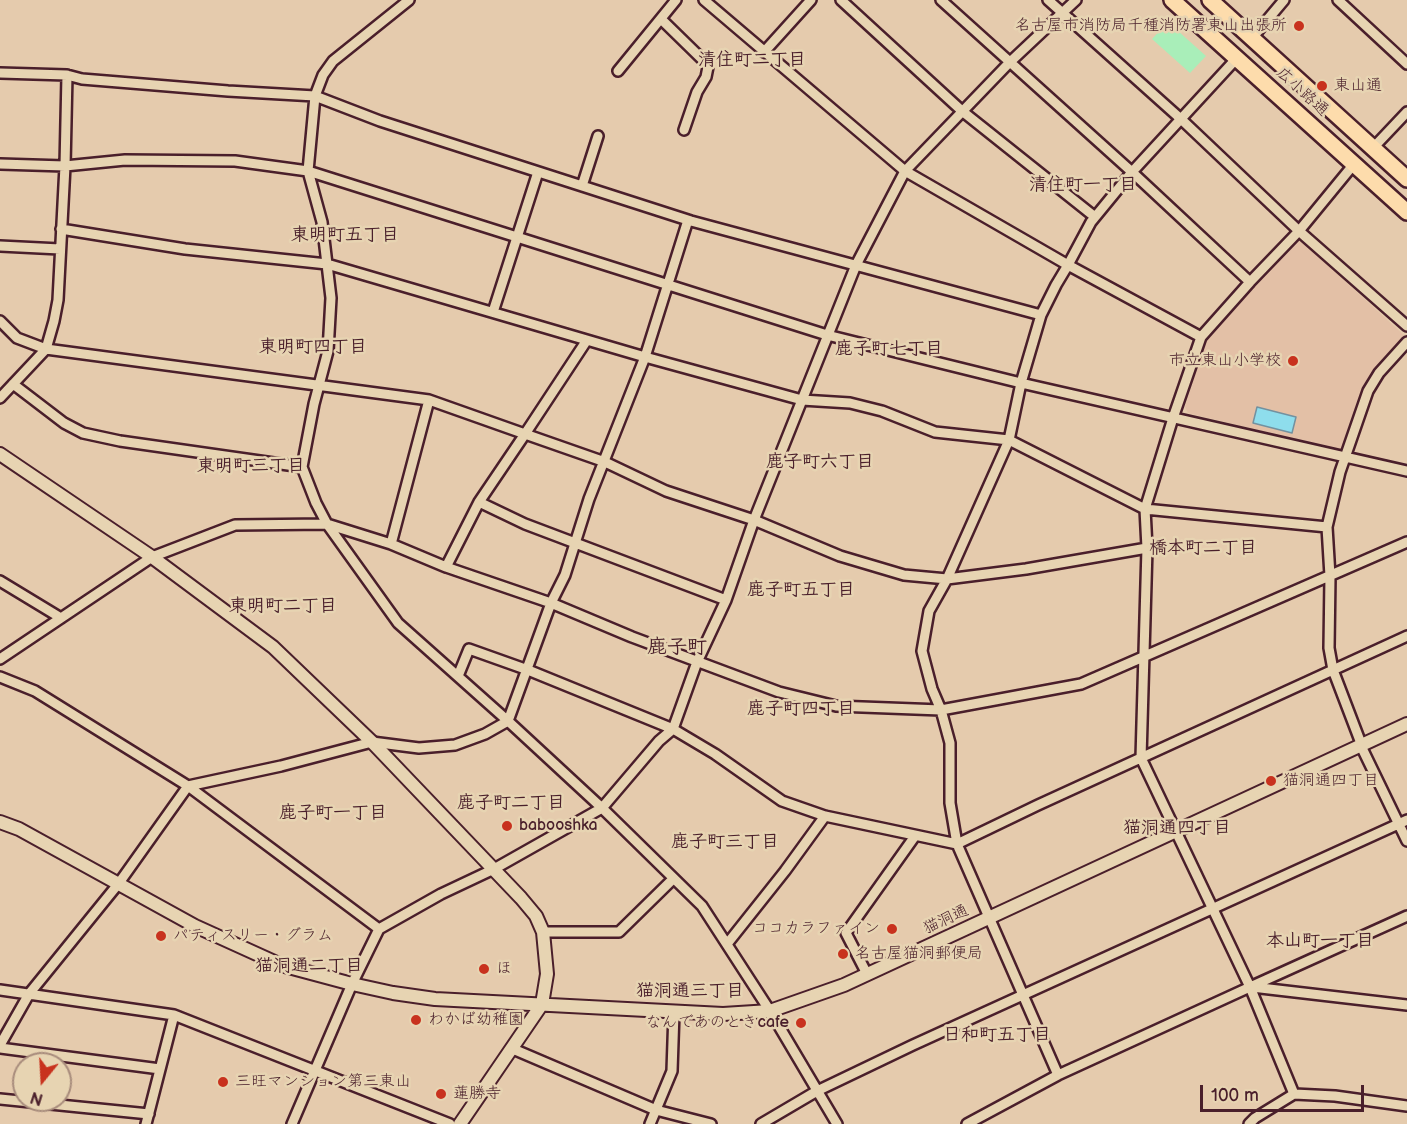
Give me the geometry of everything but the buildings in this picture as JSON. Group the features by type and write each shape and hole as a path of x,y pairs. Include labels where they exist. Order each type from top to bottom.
{"main road":[{"name":"広小路通","path":"1172,0 1407,212"},
{"name":"広小路通","path":"1210,0 1407,179"}],"street":[{"path":"409,0 333,61 323,75 315,96 308,171 322,222 331,298 328,351 302,467 327,524 398,623 602,808 702,906 770,1011 837,1124"},
{"path":"618,71 676,0"},
{"path":"704,0 905,171 1068,265 1201,337"},
{"path":"764,52 811,0"},
{"path":"841,0 962,111 1095,217"},
{"path":"941,0 1250,282"},
{"path":"1048,0 1182,120 1299,231 1407,326"},
{"path":"292,1124 352,984 379,928 441,894 494,869 602,808 672,729 697,662 726,600 754,520 856,265 905,171 1008,63 1076,0"},
{"path":"1252,38 1284,0"},
{"path":"1338,0 1407,64"},
{"path":"661,19 708,67 684,130"},
{"path":"1058,1075 957,844 950,803 950,743 942,710 932,689 922,651 929,611 946,579 1009,440 1021,383 1041,315 1068,265 1095,217 1132,172 1237,58"},
{"path":"0,73 67,75 228,91 315,96 380,121 688,220 1041,315"},
{"path":"0,398 46,349 54,321 58,300 67,75"},
{"path":"1373,148 1407,112"},
{"path":"582,186 598,136"},
{"path":"0,164 65,166 125,160 235,161 308,171 827,335 1021,383 1407,471"},
{"path":"1294,1094 1214,907 1141,758 1147,548 1145,508 1201,337 1299,231 1354,164"},
{"path":"493,312 538,172"},
{"path":"160,1069 0,1046 29,994 119,883 188,786 281,766 372,742 419,748 455,745 485,734 508,721 551,603 565,575 589,499 645,357 688,220"},
{"path":"61,230 185,249 327,264 645,357 802,400 850,403 882,411 935,432 1009,440 1145,508 1327,527"},
{"path":"0,246 60,249"},
{"path":"0,321 17,338 46,349 429,400 605,462 666,491 754,520 840,556 904,575 946,579 1026,569 1147,548"},
{"path":"446,567 479,502 587,340"},
{"path":"1407,342 1379,373 1368,391 1332,500 1327,527 1330,576 1329,648 1333,670 1362,746 1403,822 1407,841"},
{"path":"13,384 64,423 83,433 120,441 302,467"},
{"path":"390,544 429,400"},
{"path":"0,454 152,557 273,647 372,742 536,916 543,932 547,974 542,1004 460,1124"},
{"path":"479,502 525,524 726,600"},
{"path":"0,659 152,557 235,525 327,524 390,544 446,567 551,603 697,662 779,692 836,706 942,710 1081,684 1407,542"},
{"path":"0,581 61,618"},
{"path":"458,676 469,649 528,670 672,729 715,754 782,801 825,816 957,844 1407,636"},
{"path":"0,677 35,691 188,786 379,928"},
{"name":"猫洞通","path":"0,822 19,829 195,926 282,965 352,984 435,999 723,1014 770,1011 844,985 1407,724"},
{"path":"727,944 825,816"},
{"path":"760,1124 817,1091 913,1044 1403,822"},
{"path":"867,974 846,933 915,836"},
{"path":"543,932 619,932 673,879"},
{"path":"973,1122 1058,1075 1407,916"},
{"path":"1250,987 1407,1005"},
{"path":"0,990 174,1015 450,1124"},
{"path":"650,1124 672,1071 674,1012"},
{"path":"146,1124 174,1015"},
{"path":"513,1049 656,1110 711,1124"},
{"path":"1249,1124 1294,1094 1335,1096 1407,1106"},
{"path":"0,1099 148,1114"}],"shaded area":[{"name":"市立東山小学校","path":"1300,240 1406,337 1366,383 1356,405 1343,451 1188,413 1185,407 1206,338"}],"green space":[{"path":"1168,22 1206,56 1190,73 1152,39"}],"water":[{"path":"1257,407 1296,417 1292,433 1253,423"}],"place":[{"name":"名古屋市消防局千種消防署東山出張所","path":"1299,26"},
{"name":"東山通","path":"1322,86"},
{"name":"市立東山小学校","path":"1293,361"},
{"name":"猫洞通四丁目","path":"1271,781"},
{"name":"babooshka","path":"507,826"},
{"name":"ココカラファイン","path":"892,929"},
{"name":"パティスリー・グラム","path":"161,936"},
{"name":"名古屋猫洞郵便局","path":"843,954"},
{"name":"ほ","path":"484,969"},
{"name":"わかば幼稚園","path":"416,1020"},
{"name":"なんであのときcafe","path":"801,1023"},
{"name":"三旺マンション第三東山","path":"223,1082"},
{"name":"蓮勝寺","path":"441,1094"}],"district":[{"name":"清住町二丁目","path":"752,60"},
{"name":"清住町一丁目","path":"1083,185"},
{"name":"東明町五丁目","path":"345,235"},
{"name":"東明町四丁目","path":"313,347"},
{"name":"鹿子町七丁目","path":"889,349"},
{"name":"鹿子町六丁目","path":"820,462"},
{"name":"東明町三丁目","path":"251,466"},
{"name":"橋本町二丁目","path":"1203,548"},
{"name":"鹿子町五丁目","path":"801,590"},
{"name":"東明町二丁目","path":"283,606"},
{"name":"鹿子町","path":"677,648"},
{"name":"鹿子町四丁目","path":"801,709"},
{"name":"鹿子町二丁目","path":"511,803"},
{"name":"鹿子町一丁目","path":"333,813"},
{"name":"猫洞通四丁目","path":"1177,828"},
{"name":"鹿子町三丁目","path":"725,842"},
{"name":"本山町一丁目","path":"1320,941"},
{"name":"猫洞通二丁目","path":"309,966"},
{"name":"猫洞通三丁目","path":"690,991"},
{"name":"日和町五丁目","path":"997,1035"}]}
